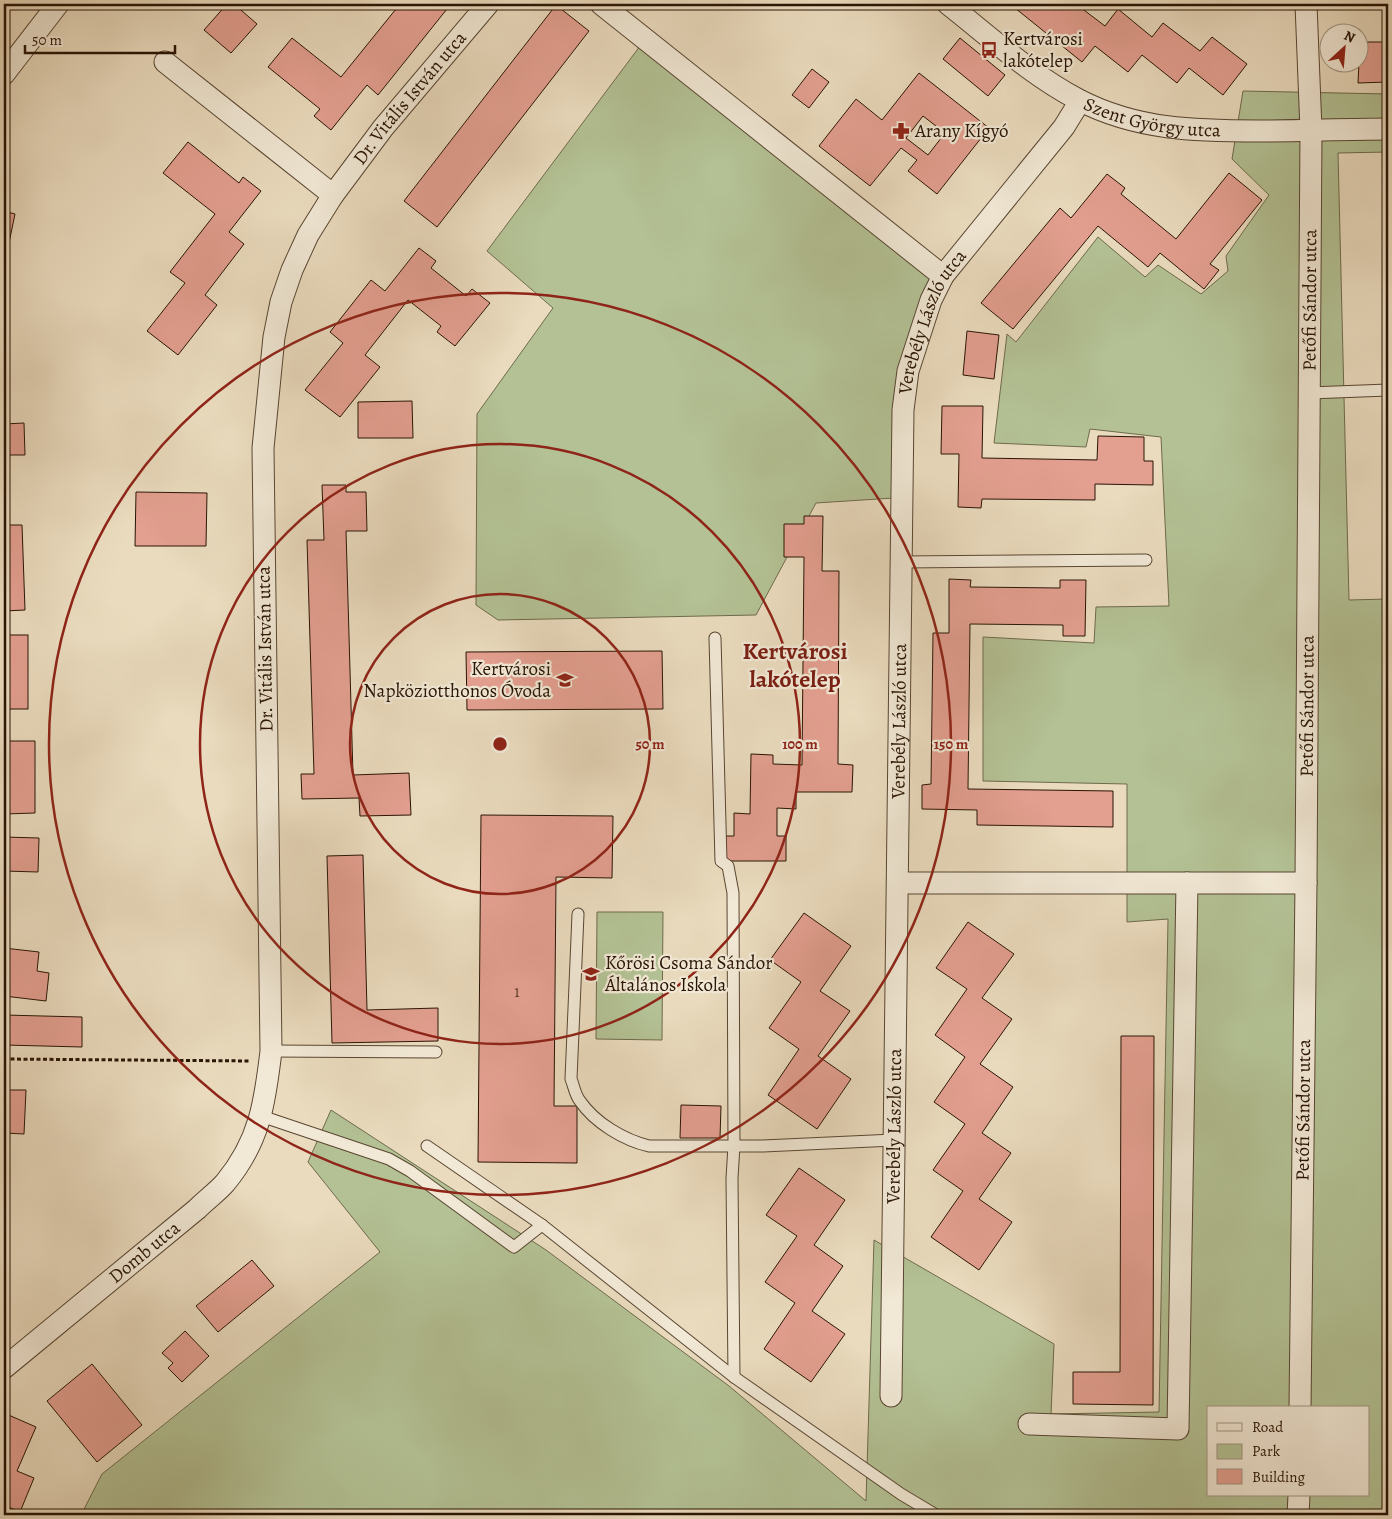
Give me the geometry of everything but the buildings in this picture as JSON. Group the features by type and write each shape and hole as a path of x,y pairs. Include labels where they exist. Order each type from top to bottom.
{"street":[{"path":"4,74 58,4"},
{"name":"Dr. Vitális István utca","path":"261,1116 270,1056 263,448 274,337 281,302 292,270 308,235 333,195 383,128 488,4"},
{"path":"601,4 943,276"},
{"name":"Szent György utca","path":"948,4 1046,81 1080,101 1138,122 1175,129 1213,131 1388,128"},
{"name":"Petőfi Sándor utca","path":"1300,1406 1311,130 1306,4"},
{"path":"165,62 333,195"},
{"name":"Verebély László utca","path":"891,1396 903,410 908,371 931,300 943,276 1064,127 1080,101"},
{"path":"898,883 1306,883"},
{"path":"1029,1424 1178,1429 1187,883"},
{"name":"Domb utca","path":"4,1368 224,1184 244,1156 261,1116"},
{"path":"1298,1515 1299,1496"}],"lane":[{"path":"1309,393 1388,390"},
{"path":"902,562 1146,560"},
{"path":"716,638 721,861 728,866 733,893 734,1146 732,1178 734,1377"},
{"path":"578,914 571,1079 578,1100 594,1118 638,1144 649,1146 763,1146 894,1140"},
{"path":"270,1056 436,1052"},
{"path":"261,1116 389,1159 410,1171 514,1247 542,1225"},
{"path":"427,1146 542,1225 734,1377 901,1494 936,1515"}],"path":[{"path":"4,1059 270,1056"}],"green space":[{"path":"649,34 955,275 921,340 908,395 909,497 816,503 756,615 498,620 476,605 477,414 553,308 487,251"},
{"path":"1243,91 1388,94 1388,152 1338,153 1349,600 1388,599 1388,1515 81,1515 102,1474 380,1252 308,1162 331,1110 546,1250 729,1386 866,1501 874,1240 1054,1344 1051,1414 1159,1412 1168,919 1127,922 1127,784 983,781 983,637 1094,643 1096,607 1169,606 1161,437 1090,429 1086,447 994,443 1007,334 1016,342 1098,237 1145,277 1158,265 1201,294 1228,271 1226,256 1269,195 1232,159"},
{"path":"597,912 663,912 662,1040 596,1039"}],"place":[{"name":"Kertvárosi lakótelep","path":"989,50"},
{"name":"Arany Kígyó","path":"901,131"},
{"name":"Kertvárosi Napköziotthonos Óvoda","path":"565,680"},
{"name":"Kőrösi Csoma Sándor Általános Iskola","path":"591,974"}],"district":[{"name":"Kertvárosi lakótelep","path":"795,665"}]}
